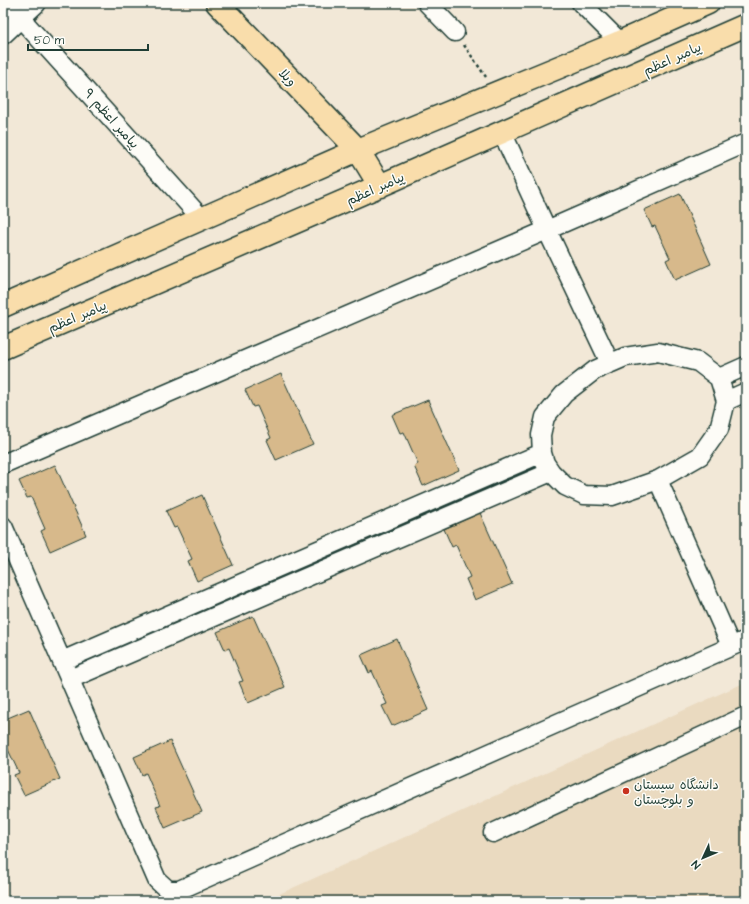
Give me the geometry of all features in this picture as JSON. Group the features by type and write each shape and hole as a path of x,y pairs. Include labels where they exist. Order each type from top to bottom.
{"main road":[{"name":"ویلا","path":"217,3 358,150 380,186"},
{"path":"4,301 202,219 358,150 620,42 708,3"},
{"name":"پیامبر اعظم","path":"3,348 380,186 746,25"}],"street":[{"name":"پیامبر اعظم ۹","path":"7,3 202,219"},
{"path":"3,35 37,3"},
{"path":"427,3 455,32"},
{"path":"581,3 620,42"},
{"path":"502,132 610,363"},
{"path":"3,464 746,143"},
{"path":"658,352 698,362 719,378 726,401 719,429 700,456 658,480 612,496 584,495 564,486 545,463 542,453 541,436 545,417 564,394 595,370 625,357 658,352"},
{"path":"719,378 746,366"},
{"path":"726,401 746,392"},
{"path":"62,661 542,453"},
{"path":"70,679 551,472"},
{"path":"3,526 157,880 168,890 179,890 738,643 658,480"},
{"path":"493,833 746,716"}],"path":[{"path":"455,32 497,93"}],"shaded area":[{"name":"دانشگاه سیستان و بلوچستان","path":"746,682 746,901 264,901"}],"building":[{"path":"680,194 711,264 675,280 666,260 670,258 655,226 652,227 644,210"},
{"path":"281,374 313,444 276,460 267,440 271,438 257,406 253,407 245,390"},
{"path":"428,400 459,470 423,486 414,466 418,464 404,432 400,433 392,415"},
{"path":"55,465 86,535 50,551 41,531 45,529 31,497 27,498 19,481"},
{"path":"202,495 233,565 197,581 188,561 192,559 177,527 174,528 166,511"},
{"path":"480,513 512,584 475,600 466,579 470,577 456,545 452,547 444,529"},
{"path":"253,616 285,687 248,703 239,682 243,681 229,648 225,650 217,632"},
{"path":"397,639 428,710 392,726 382,706 387,704 372,671 369,673 361,655"},
{"path":"29,709 60,779 24,795 14,775 19,773 3,741 3,720"},
{"path":"170,741 202,812 165,828 156,807 160,806 146,773 142,775 134,757"}],"place":[{"name":"دانشگاه سیستان و بلوچستان","path":"626,791"}]}
